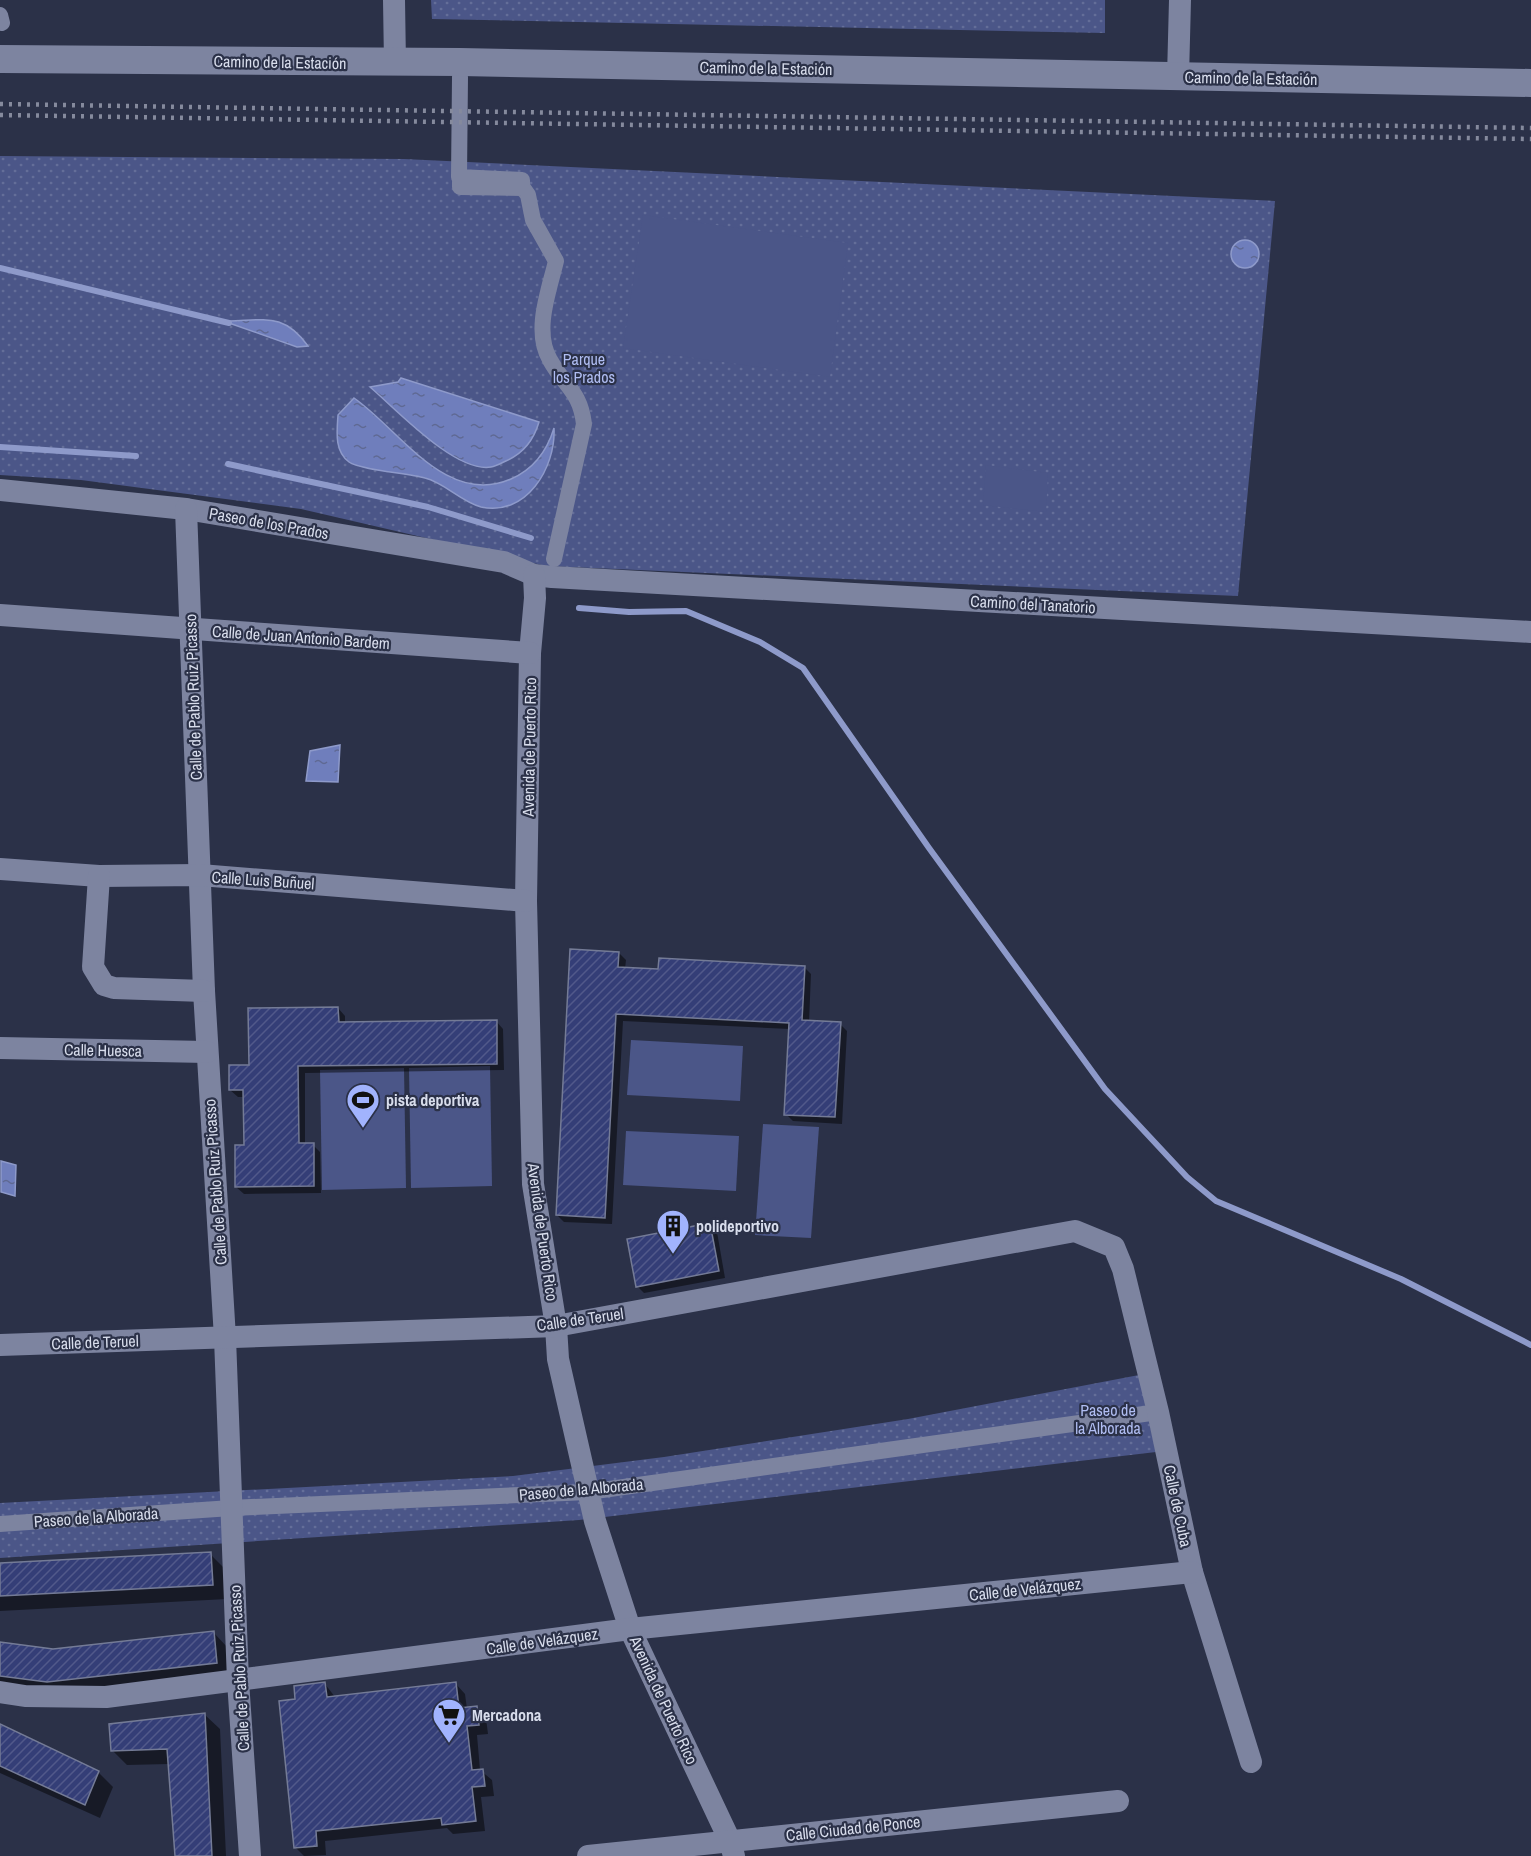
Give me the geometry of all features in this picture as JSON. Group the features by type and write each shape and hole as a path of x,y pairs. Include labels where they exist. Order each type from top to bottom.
{"street":[{"path":"394,0 395,63"},
{"path":"1178,77 1180,0"},
{"name":"Camino de la Estación","path":"0,59 460,62 1531,83"},
{"path":"460,77 459,177 522,180 522,184 460,182 460,187 523,188 528,195 533,220 555,261 541,329 549,359 582,404 584,424 554,559"},
{"name":"Paseo de los Prados","path":"0,490 186,509 504,562 534,575"},
{"name":"Calle de Pablo Ruiz Picasso","path":"186,509 204,991 225,1338 238,1681 250,1856"},
{"name":"Camino del Tanatorio","path":"534,575 1531,632"},
{"name":"Avenida de Puerto Rico","path":"534,575 535,598 530,653 526,901 533,1184 556,1326 558,1359 595,1521 630,1629 732,1849"},
{"name":"Calle de Juan Antonio Bardem","path":"0,615 530,653"},
{"name":"Calle Luis Buñuel","path":"0,869 99,876 200,876 526,901"},
{"path":"99,876 93,967 104,985 114,988 204,991"},
{"name":"Calle Huesca","path":"0,1047 207,1052"},
{"name":"Calle de Teruel","path":"0,1345 556,1326 1075,1231 1114,1247"},
{"name":"Calle de Cuba","path":"1114,1247 1123,1269 1158,1412 1192,1572 1251,1762"},
{"name":"Paseo de la Alborada","path":"0,1524 231,1508 588,1492 1158,1412"},
{"name":"Calle de Velázquez","path":"0,1692 25,1696 106,1697 630,1629 1192,1572"},
{"name":"Calle Ciudad de Ponce","path":"588,1856 732,1849 1118,1801"}],"green space":[{"path":"431,0 1105,0 1105,33 432,19"},
{"name":"Parque los Prados","path":"0,156 404,159 1275,201 1238,596 546,566 301,509 81,480 0,475"},
{"path":"643,215 848,243 830,377 623,348"},
{"path":"986,465 1048,473 1046,512 983,505"},
{"path":"631,1040 743,1046 740,1101 627,1095"},
{"name":"pista deportiva","path":"490,1066 492,1186 411,1188 409,1068"},
{"name":"pista deportiva","path":"404,1068 406,1188 322,1190 320,1070"},
{"path":"763,1124 819,1127 811,1238 755,1235"},
{"path":"626,1131 739,1136 736,1191 623,1185"},
{"name":"Paseo de la Alborada","path":"1139,1375 1156,1452 579,1520 0,1558 0,1503 513,1476 664,1457 908,1419"}],"water":[{"path":"1245,240 1255,244 1259,254 1255,264 1245,268 1235,264 1231,254 1235,244"},
{"path":"264,320 282,323 299,335 308,346 297,347 229,323 230,321"},
{"path":"401,378 539,422 537,428 528,444 514,457 491,467 477,466 444,450 410,424 370,387 398,382"},
{"path":"354,398 425,461 445,474 466,483 487,485 519,475 539,458 554,428 550,459 544,473 524,497 512,505 497,508 481,507 466,501 432,480 363,467 349,462 339,447 338,415"},
{"path":"340,745 338,782 306,781 310,751"},
{"path":"1,1161 16,1165 15,1196 1,1192"}],"building":[{"path":"570,949 619,952 618,967 658,969 659,958 805,966 802,1020 841,1022 835,1117 784,1115 789,1023 616,1014 605,1218 556,1215"},
{"path":"338,1007 339,1022 497,1020 497,1064 298,1066 299,1143 314,1143 314,1186 235,1187 235,1145 244,1145 243,1090 229,1090 229,1065 249,1065 248,1008"},
{"name":"polideportivo","path":"710,1223 719,1271 636,1287 627,1239"},
{"path":"211,1552 213,1585 0,1596 0,1563"},
{"path":"214,1631 217,1663 47,1682 0,1676 0,1642 53,1649"},
{"path":"325,1682 327,1697 456,1682 459,1708 477,1706 479,1725 467,1726 472,1770 483,1769 485,1786 472,1787 476,1821 442,1825 441,1818 316,1831 317,1846 294,1848 279,1701 295,1699 294,1686"},
{"path":"205,1713 212,1856 175,1856 167,1749 111,1751 109,1724"},
{"path":"0,1724 99,1771 85,1805 0,1766"}],"waterway":[{"path":"0,268 229,323"},
{"path":"0,447 136,456"},
{"path":"228,464 428,507 531,538"},
{"path":"579,608 629,612 686,611 760,642 803,668 929,848 1105,1089 1187,1177 1216,1201 1401,1279 1531,1345"}],"railway":[{"path":"0,104 1531,128"},
{"path":"0,115 1531,139"}],"place":[{"name":"pista deportiva","path":"363,1129"},
{"name":"polideportivo","path":"673,1255"},
{"name":"Mercadona","path":"449,1744"}]}
